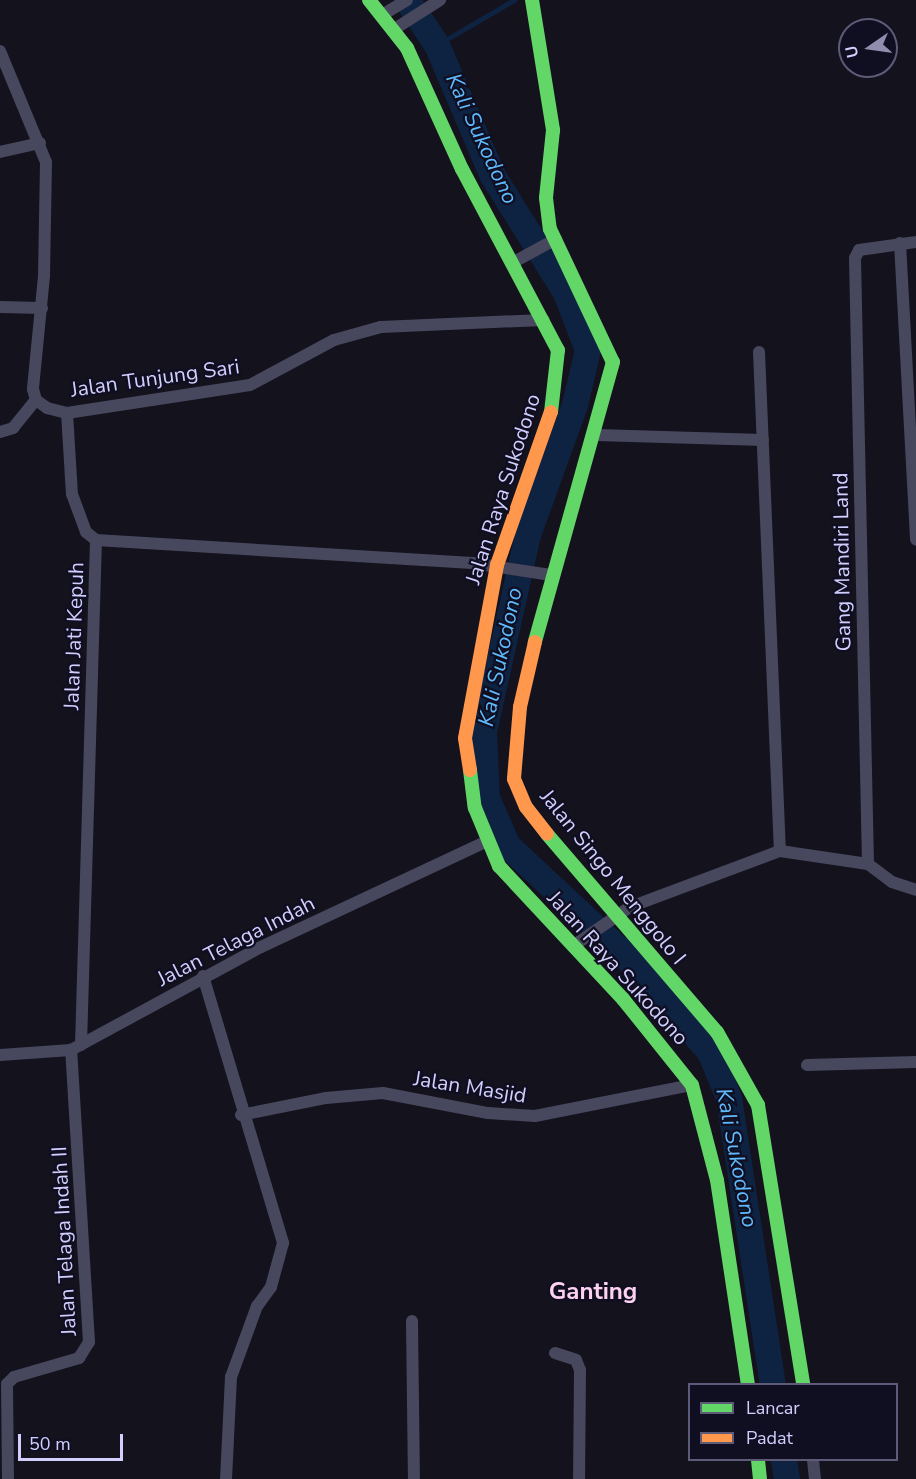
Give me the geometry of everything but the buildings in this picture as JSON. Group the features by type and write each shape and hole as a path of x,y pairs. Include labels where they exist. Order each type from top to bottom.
{"main road":[{"name":"Jalan Raya Sukodono","path":"369,0 386,13 396,28 423,78 462,169 515,262 558,350 558,380 550,418 502,566 465,738 467,772 485,842 499,866 575,943 692,1086 717,1180 748,1383"},
{"name":"Jalan Singo Menggolo I","path":"532,0 553,130 546,198 550,242 613,362 597,435 546,574 520,707 514,779 526,807 611,917 717,1032 758,1105 803,1383"},
{"path":"758,1461 760,1479"}],"street":[{"path":"386,13 406,0"},
{"path":"396,28 436,3"},
{"path":"0,51 46,162 42,308 36,400 13,428 0,432"},
{"path":"0,152 40,143"},
{"path":"515,262 550,242"},
{"path":"916,242 900,243 916,540"},
{"name":"Gang Mandiri Land","path":"868,864 855,258 859,250 900,243"},
{"path":"0,307 42,308"},
{"name":"Jalan Tunjung Sari","path":"36,400 67,412 250,384 334,340 381,327 544,320"},
{"path":"759,352 780,851"},
{"path":"67,412 72,494 86,532 96,540"},
{"path":"597,435 763,440"},
{"name":"Jalan Jati Kepuh","path":"76,1048 96,540 502,566 546,574"},
{"name":"Jalan Telaga Indah","path":"0,1054 76,1048 203,976 485,842"},
{"path":"575,943 611,917 780,851 868,864 892,882 916,890 916,898"},
{"path":"203,976 242,1115 283,1243 271,1287 257,1306 231,1377 226,1479"},
{"name":"Jalan Telaga Indah II","path":"8,1479 4,1395 14,1377 79,1358 89,1342 76,1048"},
{"path":"807,1065 916,1062"},
{"name":"Jalan Masjid","path":"242,1115 326,1098 383,1093 488,1113 535,1116 692,1086"},
{"path":"412,1321 414,1479"},
{"path":"555,1353 576,1360 580,1370 579,1479"},
{"path":"813,1461 815,1479"}],"waterway":[{"name":"Kali Sukodono","path":"407,0 437,45 493,176 566,293 588,350 575,405 528,535 484,732 487,798 508,846 620,950 710,1052 729,1098 773,1383"},
{"path":"437,45 514,0"},
{"name":"Kali Sukodono","path":"784,1461 787,1479"}],"traffic: fast":[{"path":"369,0 407,48 462,169 558,350 551,412"},
{"path":"532,0 553,130 546,198 550,229 613,362 535,642"},
{"path":"470,770 475,808 499,866 623,999 692,1085 717,1180 748,1383"},
{"path":"547,834 717,1032 758,1105 803,1383"},
{"path":"758,1461 760,1479"}],"traffic: slow":[{"path":"470,770 465,738 497,565 551,412"},
{"path":"535,642 520,707 514,779 526,807 547,834"}],"district":[{"name":"Ganting","path":"593,1292"}]}
